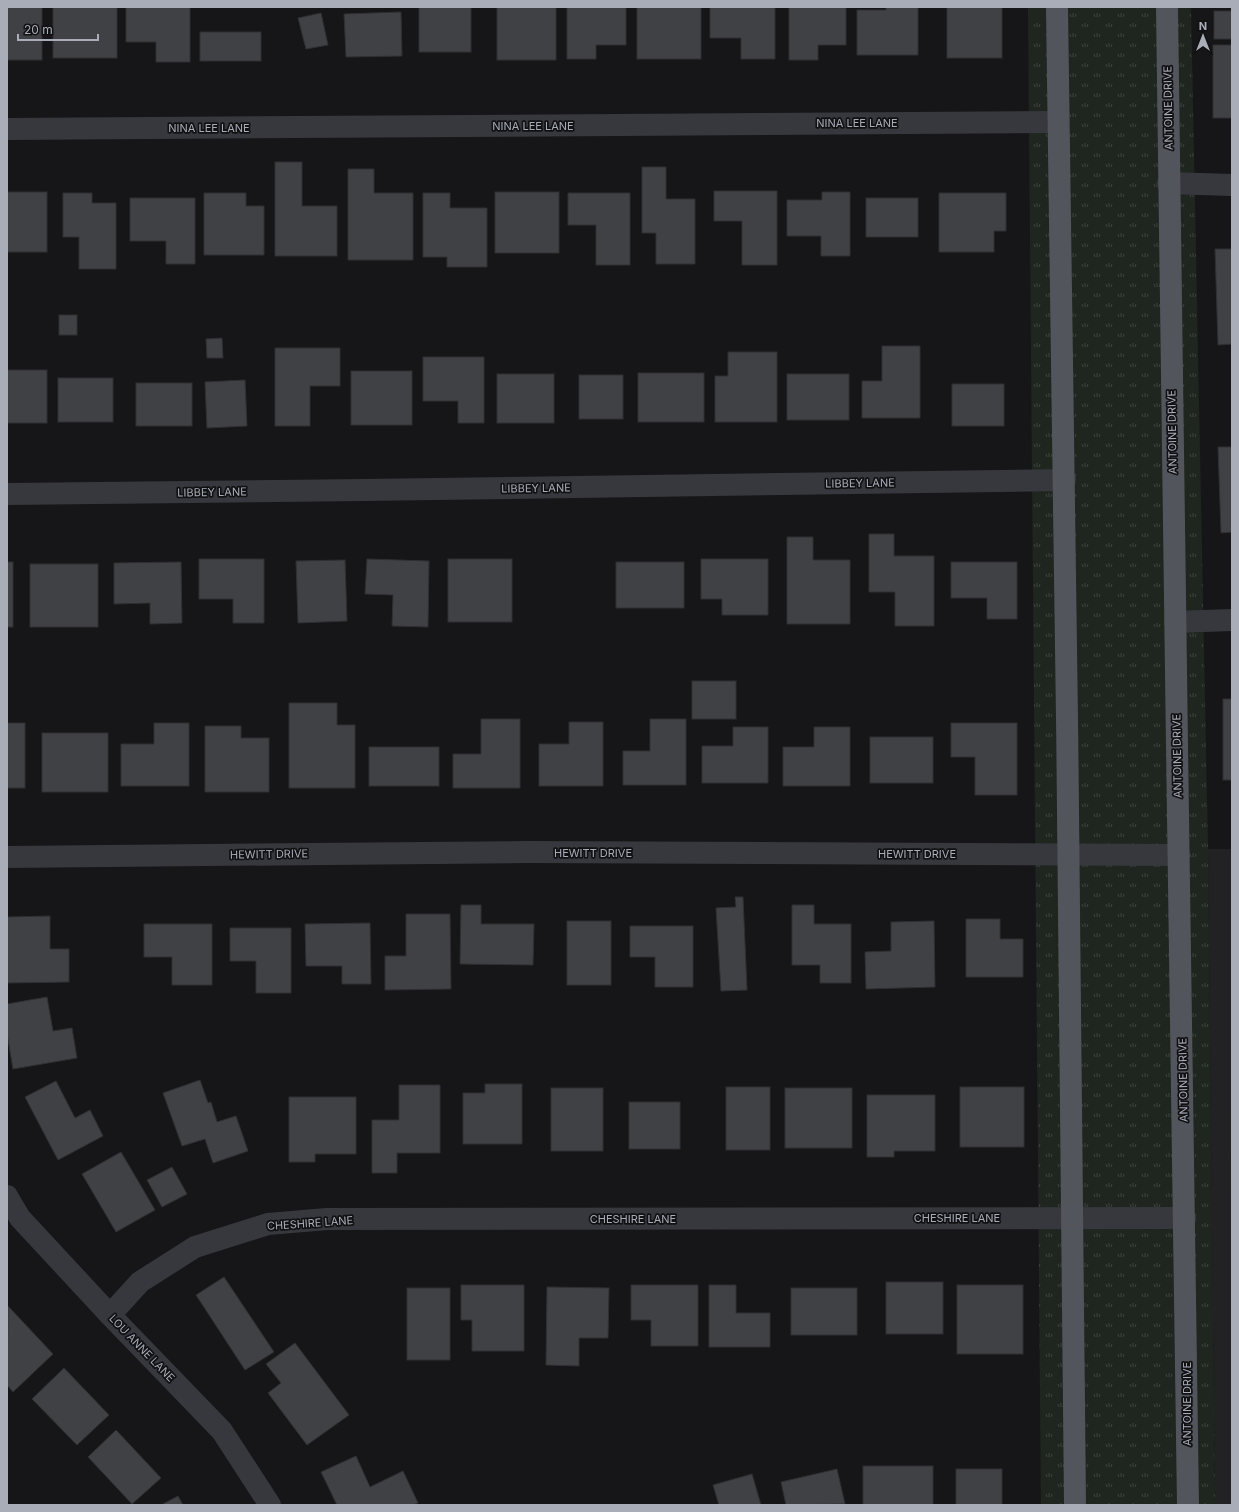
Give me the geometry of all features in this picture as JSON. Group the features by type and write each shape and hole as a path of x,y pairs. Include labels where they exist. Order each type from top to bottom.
{"main road":[{"path":"1057,7 1073,1218 1075,1505"},
{"name":"ANTOINE DRIVE","path":"1167,7 1168,183 1185,1218 1188,1505"}],"street":[{"name":"NINA LEE LANE","path":"7,129 1058,122"},
{"path":"1168,183 1232,185"},
{"name":"LIBBEY LANE","path":"7,494 1064,480"},
{"path":"1175,622 1232,620"},
{"name":"HEWITT DRIVE","path":"7,857 527,852 1179,855"},
{"name":"LOU ANNE LANE","path":"7,1196 20,1218 110,1315 222,1431 270,1505"},
{"name":"CHESHIRE LANE","path":"110,1315 140,1282 195,1247 268,1224 334,1219 1185,1218"}],"shaded area":[{"path":"1208,849 1232,849 1232,1505 1215,1505"}],"green space":[{"path":"1028,7 1191,7 1208,849 1215,1505 1041,1505"},
{"path":"1232,1097 1232,1295 1230,1121"}],"building":[{"path":"7,7 42,7 42,60 7,60"},
{"path":"53,7 117,7 117,58 53,58"},
{"path":"126,7 190,7 190,62 156,62 156,42 126,42"},
{"path":"419,7 471,7 471,52 419,52"},
{"path":"497,7 556,7 556,60 497,60"},
{"path":"567,7 626,7 626,45 596,45 596,59 567,59"},
{"path":"637,7 701,7 701,59 637,59"},
{"path":"710,7 775,7 775,59 741,59 741,38 710,38"},
{"path":"789,7 846,7 846,45 818,45 818,60 789,60"},
{"path":"886,7 918,7 918,55 857,55 857,10 886,10"},
{"path":"947,7 1002,7 1002,58 947,58"},
{"path":"1214,11 1232,11 1232,39 1214,39"},
{"path":"401,12 402,56 346,57 344,14"},
{"path":"321,13 328,45 306,49 298,18"},
{"path":"200,32 261,32 261,61 200,61"},
{"path":"1213,45 1232,45 1232,118 1213,118"},
{"path":"275,162 302,162 302,206 337,206 337,256 275,256"},
{"path":"642,167 666,167 666,199 695,199 695,264 656,264 656,233 642,233"},
{"path":"348,169 374,169 374,193 413,193 413,260 348,260"},
{"path":"714,191 777,191 777,265 742,265 742,221 714,221"},
{"path":"7,192 47,192 47,252 7,252"},
{"path":"495,192 559,192 559,253 495,253"},
{"path":"822,192 850,192 850,256 821,256 821,236 787,236 787,200 822,200"},
{"path":"63,193 92,193 92,203 116,203 116,269 79,269 79,237 63,237"},
{"path":"204,193 246,193 246,206 264,206 264,255 204,255"},
{"path":"423,193 450,193 450,208 487,208 487,267 447,267 447,257 423,257"},
{"path":"568,193 630,193 630,265 596,265 596,225 568,225"},
{"path":"939,193 1006,193 1006,231 994,231 994,252 939,252"},
{"path":"130,198 195,198 195,264 166,264 166,241 130,241"},
{"path":"866,198 918,198 918,237 866,237"},
{"path":"1215,249 1232,249 1232,344 1218,345"},
{"path":"59,315 77,315 77,335 59,335"},
{"path":"222,338 223,358 207,358 206,339"},
{"path":"882,346 920,346 920,418 862,418 862,381 882,381"},
{"path":"275,348 340,348 340,386 310,386 310,426 275,426"},
{"path":"728,352 777,352 777,422 715,422 715,376 728,376"},
{"path":"423,357 484,357 484,423 458,423 458,401 423,401"},
{"path":"7,370 47,370 47,423 7,423"},
{"path":"351,371 412,371 412,425 351,425"},
{"path":"638,373 704,373 704,422 638,422"},
{"path":"497,374 554,374 554,423 497,423"},
{"path":"787,374 849,374 849,420 787,420"},
{"path":"579,375 623,375 623,419 579,419"},
{"path":"58,378 113,378 113,422 58,422"},
{"path":"245,380 247,426 207,428 205,382"},
{"path":"136,383 192,383 192,426 136,426"},
{"path":"952,384 1004,384 1004,426 952,426"},
{"path":"1218,447 1232,447 1232,532 1221,533"},
{"path":"869,534 894,534 894,556 934,556 934,626 895,626 895,592 869,592"},
{"path":"787,537 813,537 813,560 850,560 850,624 787,624"},
{"path":"199,559 264,559 264,623 233,623 233,599 199,599"},
{"path":"367,559 429,561 428,627 392,626 393,595 365,594"},
{"path":"448,559 512,559 512,622 448,622"},
{"path":"701,559 768,559 768,615 722,615 722,599 701,599"},
{"path":"345,560 347,621 298,623 296,561"},
{"path":"7,562 13,562 13,627 7,627"},
{"path":"181,562 182,623 150,624 150,603 114,604 114,563"},
{"path":"616,562 684,562 684,608 616,608"},
{"path":"951,562 1017,562 1017,619 987,619 987,598 951,598"},
{"path":"30,564 98,564 98,627 30,627"},
{"path":"692,681 736,681 736,719 692,719"},
{"path":"1223,699 1232,699 1232,780 1223,780"},
{"path":"289,703 337,703 337,725 355,725 355,788 289,788"},
{"path":"481,719 520,719 520,788 453,788 453,754 481,754"},
{"path":"650,719 686,719 686,785 623,785 623,751 650,751"},
{"path":"569,722 603,722 603,786 539,786 539,744 569,744"},
{"path":"7,723 25,723 25,788 7,788"},
{"path":"154,723 189,723 189,786 121,786 121,744 154,744"},
{"path":"951,723 1017,723 1017,795 975,795 975,757 951,757"},
{"path":"205,726 241,726 241,738 269,738 269,792 205,792"},
{"path":"733,727 768,727 768,783 702,783 702,746 733,746"},
{"path":"814,727 850,727 850,786 783,786 783,747 814,747"},
{"path":"42,733 108,733 108,792 42,792"},
{"path":"870,737 933,737 933,783 870,783"},
{"path":"369,747 439,747 439,786 369,786"},
{"path":"735,897 743,897 747,990 721,991 716,908 736,907"},
{"path":"461,905 481,905 481,924 534,924 533,965 460,964"},
{"path":"792,905 814,905 814,924 851,924 851,983 820,983 820,965 792,965"},
{"path":"406,914 450,914 451,989 385,990 385,956 406,956"},
{"path":"50,916 50,949 69,949 69,982 7,983 7,917"},
{"path":"966,919 1000,919 1000,939 1023,939 1023,977 966,977"},
{"path":"567,921 611,921 611,985 567,985"},
{"path":"934,921 935,987 866,989 865,952 891,951 891,922"},
{"path":"370,923 371,984 342,984 342,966 306,966 305,924"},
{"path":"144,924 212,924 212,985 172,985 172,957 144,957"},
{"path":"630,926 693,926 693,987 655,987 655,957 630,957"},
{"path":"230,928 291,928 291,993 256,993 256,961 230,961"},
{"path":"47,997 53,1031 72,1028 77,1058 13,1069 7,1034 7,1004"},
{"path":"200,1080 208,1103 211,1102 217,1122 236,1116 248,1151 213,1163 205,1139 182,1146 163,1093"},
{"path":"56,1081 75,1118 90,1110 103,1136 58,1160 25,1097"},
{"path":"485,1084 522,1084 522,1144 463,1144 463,1093 485,1093"},
{"path":"399,1085 440,1085 440,1153 397,1153 397,1173 372,1173 372,1120 399,1120"},
{"path":"726,1087 770,1087 770,1150 726,1150"},
{"path":"960,1087 1024,1087 1024,1147 960,1147"},
{"path":"551,1088 603,1088 603,1151 551,1151"},
{"path":"785,1088 852,1088 852,1148 785,1148"},
{"path":"867,1095 935,1095 935,1151 894,1151 894,1157 867,1157"},
{"path":"289,1097 356,1097 356,1154 315,1154 315,1162 289,1162"},
{"path":"629,1102 680,1102 680,1149 629,1149"},
{"path":"121,1152 155,1210 116,1232 82,1174"},
{"path":"172,1167 187,1194 162,1207 147,1180"},
{"path":"224,1277 274,1352 245,1370 196,1295"},
{"path":"886,1282 943,1282 943,1334 886,1334"},
{"path":"461,1285 524,1285 524,1351 472,1351 472,1320 461,1320"},
{"path":"631,1285 698,1285 698,1346 651,1346 651,1320 631,1320"},
{"path":"709,1285 736,1285 736,1313 770,1313 770,1347 709,1347"},
{"path":"957,1285 1023,1285 1023,1354 957,1354"},
{"path":"547,1287 609,1288 608,1338 579,1338 579,1366 546,1365"},
{"path":"407,1288 450,1288 450,1360 407,1360"},
{"path":"791,1288 857,1288 857,1335 791,1335"},
{"path":"8,1306 53,1354 13,1392 7,1385"},
{"path":"295,1343 349,1415 307,1445 268,1393 281,1383 266,1364"},
{"path":"64,1368 109,1415 77,1445 32,1399"},
{"path":"116,1430 161,1478 132,1504 88,1457"},
{"path":"356,1456 370,1487 403,1471 418,1503 413,1505 337,1505 321,1472"},
{"path":"863,1466 933,1466 933,1505 863,1505"},
{"path":"837,1469 845,1504 786,1505 781,1482"},
{"path":"956,1469 1002,1469 1002,1505 956,1505"},
{"path":"752,1474 761,1505 719,1505 713,1485"},
{"path":"178,1496 183,1505 161,1505"}]}
